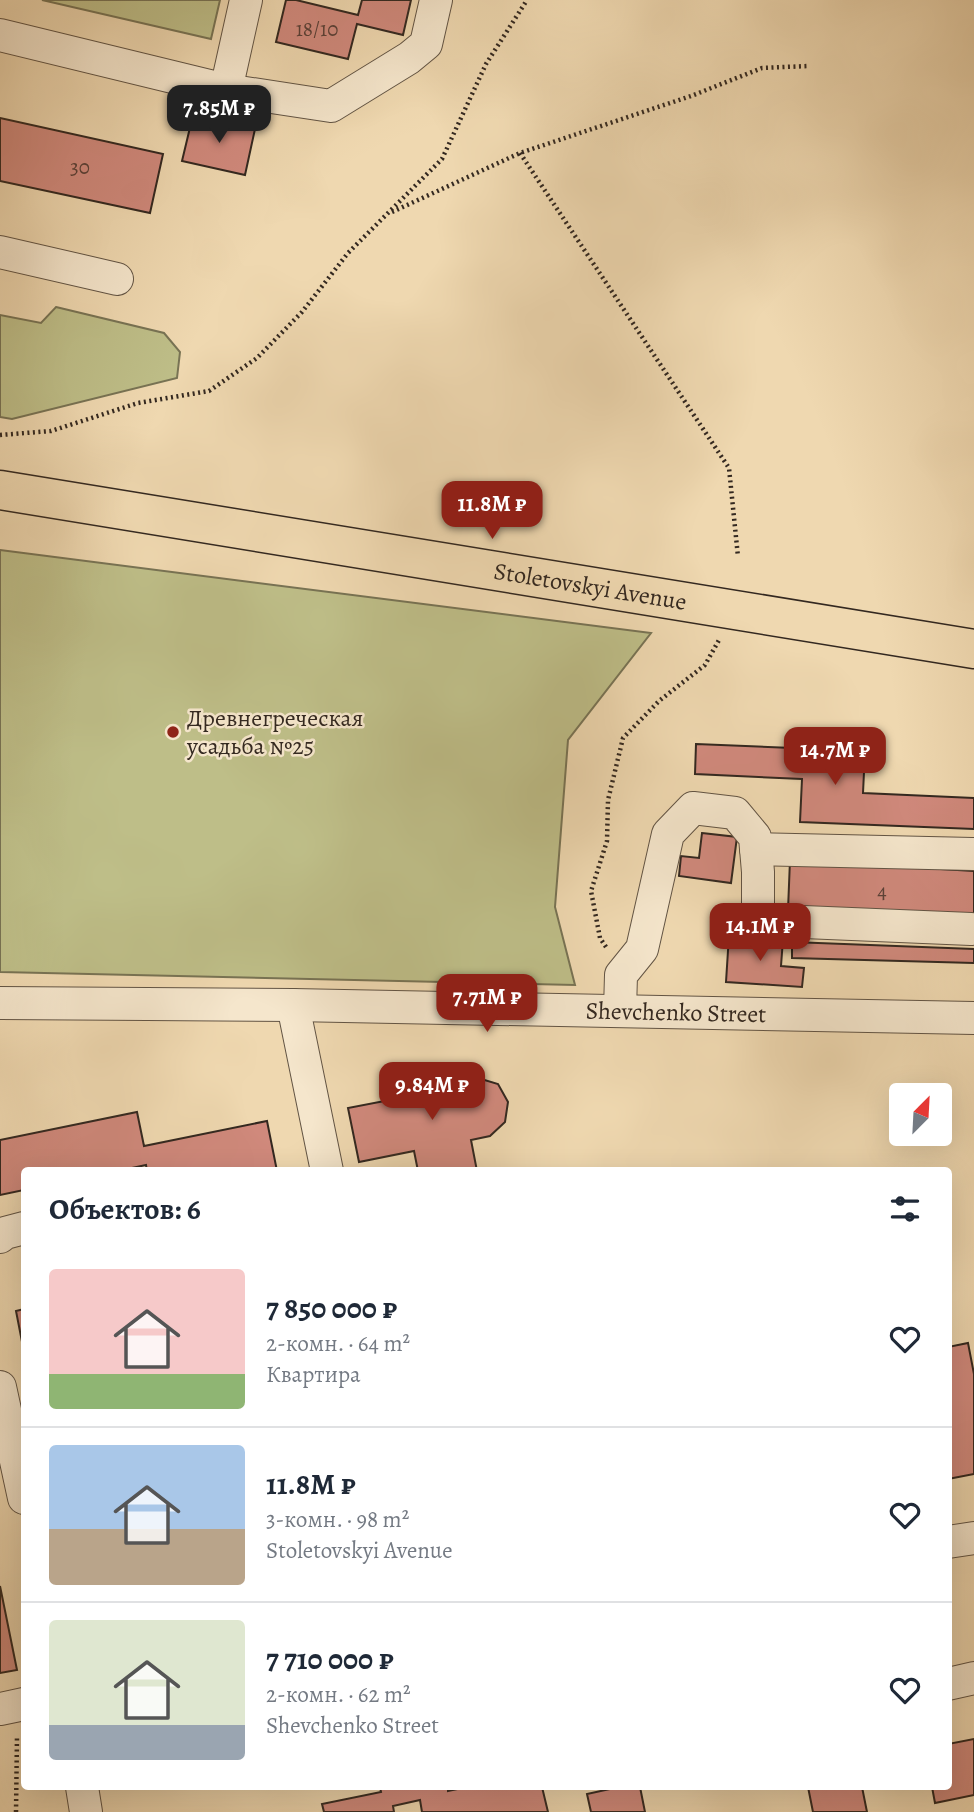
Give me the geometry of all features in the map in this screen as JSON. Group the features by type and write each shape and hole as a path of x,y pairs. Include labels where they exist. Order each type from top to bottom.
{"main road":[{"name":"Stoletovskyi Avenue","path":"0,490 974,649"}],"street":[{"path":"226,90 246,0"},
{"path":"0,35 226,90 331,106 409,58 426,44 436,0"},
{"path":"0,252 117,279"},
{"path":"620,1010 621,975 642,949 668,834 693,808 735,813 755,837 758,920 971,929"},
{"path":"756,849 973,854"},
{"name":"Shevchenko Street","path":"0,1003 620,1010 974,1018"},
{"path":"293,1005 326,1167"},
{"path":"0,1237 21,1229"},
{"path":"0,1388 21,1485"},
{"path":"952,1541 974,1538"},
{"path":"952,1683 974,1678"},
{"path":"0,1709 21,1704"},
{"path":"82,1790 86,1812"}],"path":[{"path":"0,435 51,431 138,403 208,391 257,358 302,312 348,253 442,159 485,64 527,0"},
{"path":"388,214 520,153 691,96 762,68 808,66"},
{"path":"520,153 729,468 738,557"},
{"path":"621,975 600,938 591,891 607,841 608,800 623,738 659,701 705,665 735,611"},
{"path":"16,1737 16,1812"}],"green space":[{"path":"42,0 220,0 211,39"},
{"path":"56,307 164,333 180,352 177,378 12,419 0,417 0,315 41,323"},
{"path":"0,550 651,633 568,740 555,907 575,985 0,972"}],"building":[{"path":"286,0 358,15 362,0 411,0 403,35 357,24 348,59 276,42"},
{"path":"193,115 255,129 245,175 182,161"},
{"path":"0,118 163,154 150,213 0,181"},
{"path":"696,744 865,751 863,793 974,798 974,829 800,822 802,779 695,774"},
{"path":"702,833 737,837 731,883 679,876 681,856 699,858"},
{"path":"790,860 974,871 974,915 788,910"},
{"path":"729,935 783,939 781,966 804,968 802,987 726,982"},
{"path":"792,942 974,949 974,963 792,958"},
{"path":"438,1066 449,1073 451,1082 478,1078 498,1084 508,1102 505,1122 490,1136 471,1140 476,1167 417,1167 414,1151 359,1162 348,1108 421,1094 417,1079 425,1068"},
{"path":"137,1112 144,1146 267,1121 276,1167 21,1167 21,1191 0,1195 0,1140"},
{"path":"21,1310 21,1337 16,1311"},
{"path":"968,1343 974,1374 974,1474 952,1478 952,1346"},
{"path":"0,1586 17,1670 0,1673"},
{"path":"974,1739 974,1795 935,1803 933,1790 952,1790 952,1743"},
{"path":"543,1790 548,1812 422,1812 420,1800 393,1806 394,1812 324,1812 322,1804 381,1792"},
{"path":"605,1790 641,1790 645,1812 591,1812 587,1794"},
{"path":"809,1790 863,1790 867,1812 813,1812"}],"place":[{"name":"Древнегреческая усадьба №25","path":"173,732"}]}
